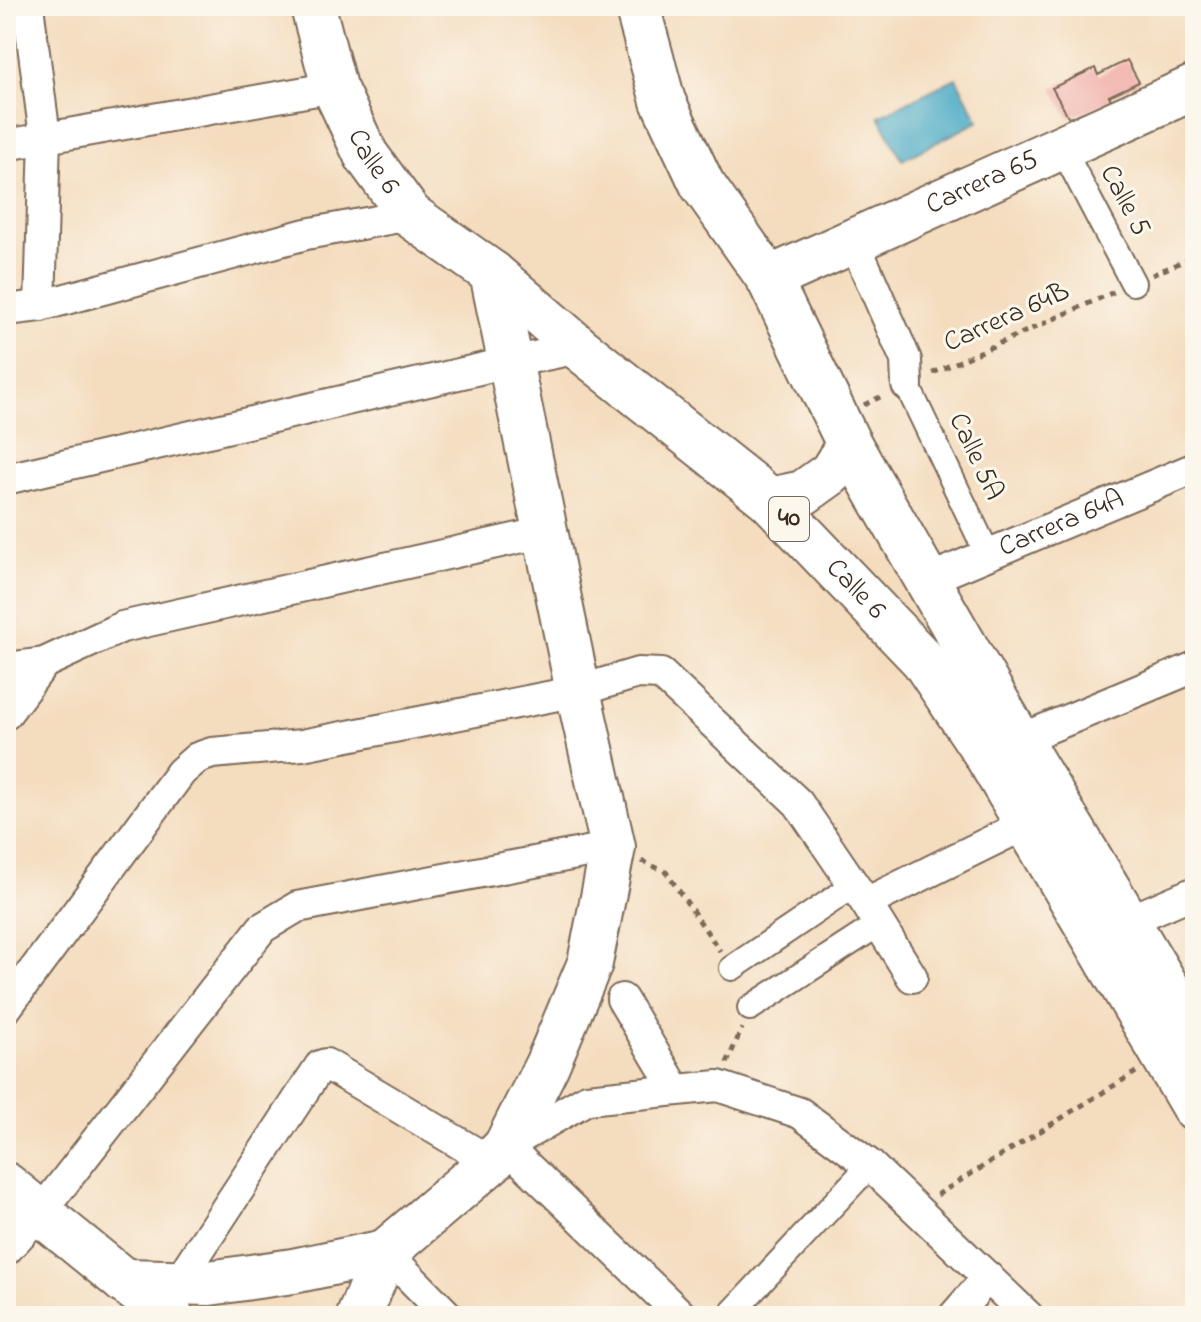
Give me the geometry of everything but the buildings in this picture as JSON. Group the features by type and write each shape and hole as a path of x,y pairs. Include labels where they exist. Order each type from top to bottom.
{"main road":[{"name":"Calle 6","path":"315,6 334,87 366,155 410,215 492,273 579,348 770,500 923,660 986,754 1026,824 1179,1045"},
{"name":"Calle 6","path":"637,6 663,101 702,184 769,279 843,430 1019,740 1128,921 1179,1045 1195,1109"},
{"name":"Carrera 65","path":"769,279 1195,87"},
{"path":"359,1316 385,1252 498,1154 547,1065 590,963 613,847 492,273"},
{"path":"770,500 803,493 831,473 843,430"},
{"path":"6,1185 124,1281 171,1307 209,1283 293,1271 385,1252"}],"street":[{"path":"28,6 45,137 40,306"},
{"path":"6,145 334,87"},
{"name":"Calle 5","path":"1061,146 1133,283"},
{"path":"6,310 40,306 306,234 410,215"},
{"path":"854,242 906,360 907,385"},
{"path":"6,479 579,348"},
{"name":"Calle 5A","path":"907,385 988,555"},
{"name":"Carrera 64A","path":"927,580 1195,468"},
{"path":"6,668 44,663 122,627 545,532"},
{"path":"6,714 44,663"},
{"path":"1019,740 1195,667"},
{"path":"6,1008 181,772 197,758 212,753 302,745 578,691 638,673 661,674 798,803 912,977"},
{"path":"732,968 1026,824"},
{"path":"6,1250 40,1213 262,928 297,907 613,847"},
{"path":"1128,921 1195,892"},
{"path":"750,1008 866,904"},
{"path":"622,999 676,1090"},
{"path":"171,1307 312,1079 326,1064 498,1154 682,1316"},
{"path":"498,1154 587,1099 718,1086 800,1113 870,1165 1028,1316"},
{"path":"729,1316 870,1165"},
{"path":"385,1252 448,1316"},
{"path":"954,1316 988,1277"}],"path":[{"name":"Carrera 64B","path":"843,430 907,385 1195,256"},
{"path":"613,847 666,872 732,968"},
{"path":"718,1086 750,1008"},
{"path":"915,1208 1179,1045"}],"water":[{"path":"956,78 979,121 902,160 879,116"}]}
